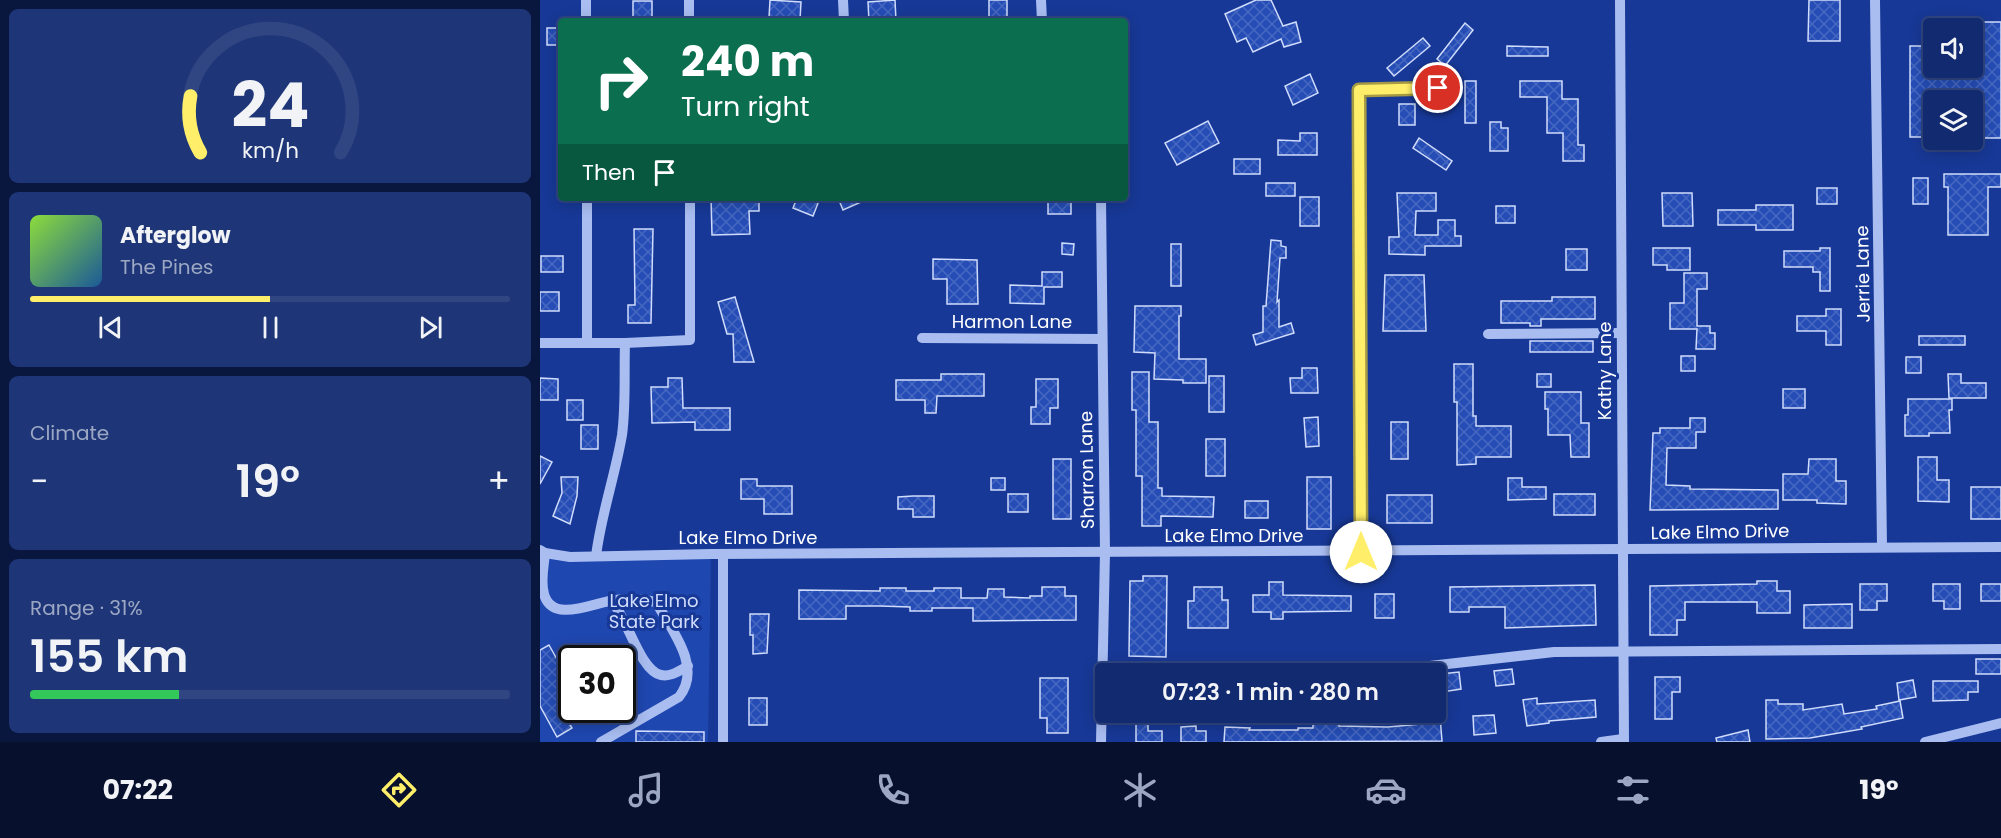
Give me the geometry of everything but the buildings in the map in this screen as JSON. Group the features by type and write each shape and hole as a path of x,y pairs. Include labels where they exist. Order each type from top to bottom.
{"street":[{"path":"586,0 586,18"},
{"path":"689,0 689,18"},
{"path":"843,0 843,18"},
{"path":"1041,0 1042,18"},
{"name":"Kathy Lane","path":"1620,0 1624,741"},
{"name":"Jerrie Lane","path":"1875,0 1882,547"},
{"path":"1361,552 1359,90 1438,88"},
{"path":"587,201 588,343"},
{"path":"540,343 690,340 690,201"},
{"name":"Sharron Lane","path":"1101,201 1105,552 1102,663"},
{"path":"1488,334 1621,333"},
{"name":"Harmon Lane","path":"922,338 1101,339"},
{"path":"596,556 600,527 613,480 622,433 625,343"},
{"name":"Lake Elmo Drive","path":"542,551 570,557 723,554 2001,547"},
{"path":"542,551 542,581 544,596 549,605 558,609 574,610 611,600 656,602 683,650 688,666 688,680 679,697 601,742"},
{"path":"723,554 723,742"},
{"path":"611,600 621,614 648,667 663,676 673,674 688,666"},
{"path":"1446,664 1554,652 2001,649"},
{"name":"Sharron Lane","path":"1101,723 1101,742"},
{"path":"1925,742 2001,723"},
{"path":"1601,742 1624,741"}],"green space":[{"name":"Lake Elmo State Park","path":"540,550 545,553 711,554 708,742 540,742"}],"route":[{"path":"1361,552 1359,90 1438,88"}]}
